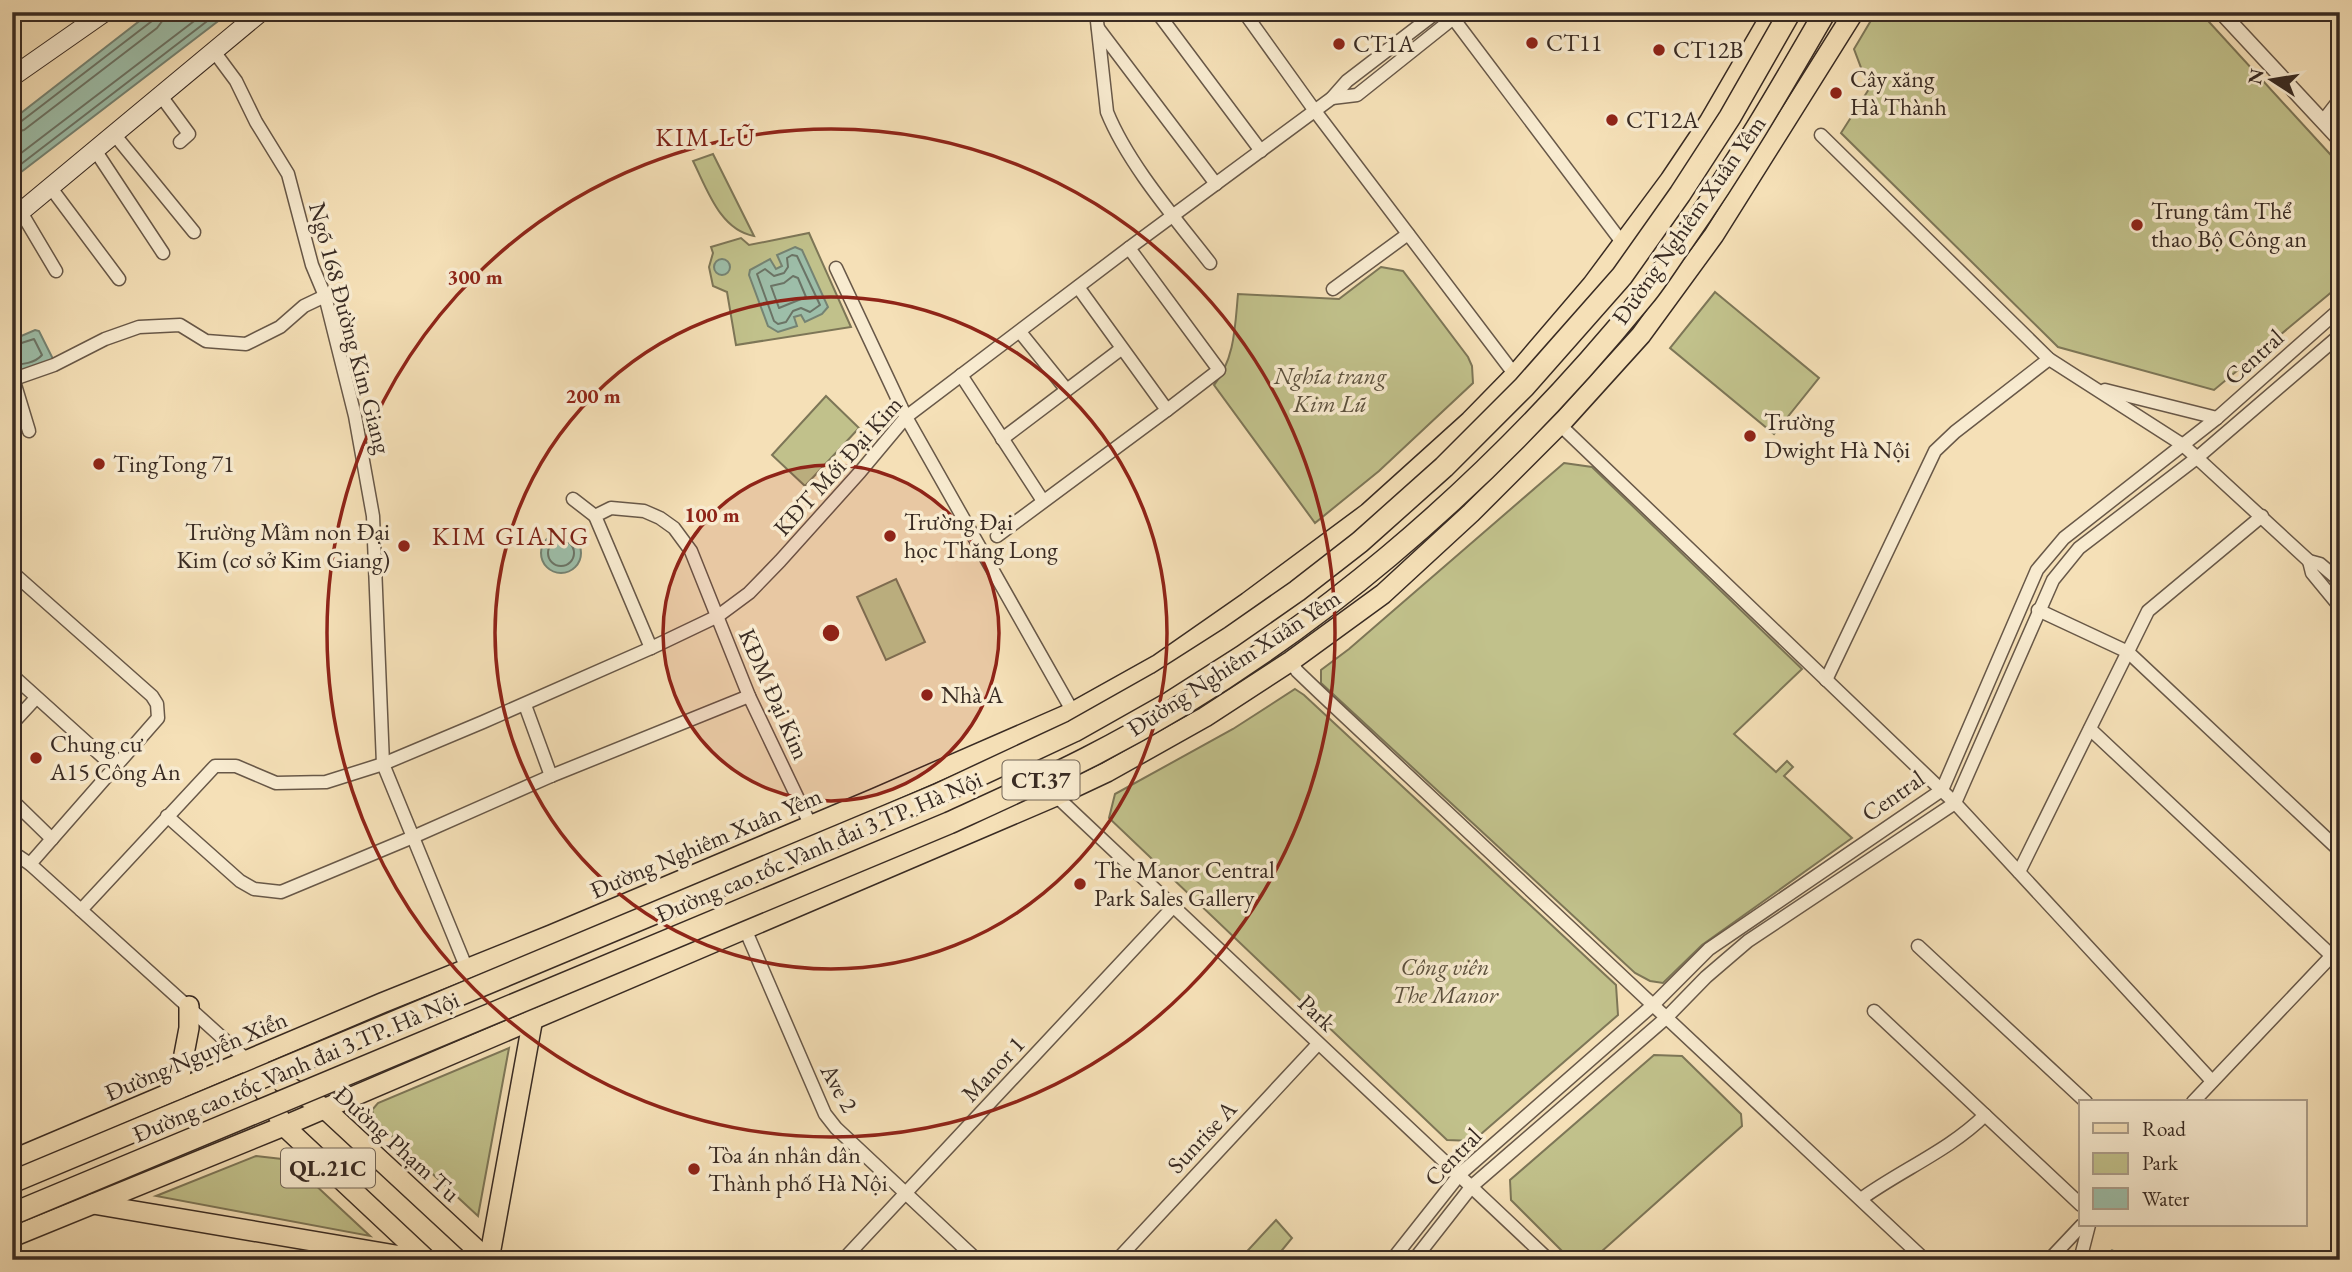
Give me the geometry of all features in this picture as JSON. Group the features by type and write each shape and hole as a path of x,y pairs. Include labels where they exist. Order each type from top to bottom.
{"highway":[{"name":"Đường cao tốc Vành đai 3 TP. Hà Nội","path":"12,1182 937,795 1074,731 1159,683 1231,637 1360,542 1444,467 1524,387 1622,276 1730,117 1790,12"},
{"name":"Đường cao tốc Vành đai 3 TP. Hà Nội","path":"12,1214 949,823 1088,758 1247,663 1379,566 1465,489 1545,408 1645,295 1755,134 1825,12"}],"main road":[{"path":"12,77 105,12"},
{"path":"17,216 261,12"},
{"name":"Đường Nghiêm Xuân Yêm","path":"398,996 811,825 1073,712 1136,678 1248,602 1368,513 1470,421 1567,316 1624,245 1709,122 1773,12"},
{"name":"Đường Nghiêm Xuân Yêm","path":"324,1108 1056,796 1107,772 1194,724 1291,661 1383,594 1471,513 1559,425 1641,335 1714,235 1854,12"},
{"path":"1248,602 1291,661"},
{"name":"Đường Nguyễn Xiển","path":"12,1160 398,996"},
{"path":"177,1091 189,1028 189,1006"},
{"path":"488,1260 533,1018"},
{"name":"Đường Phạm Tu","path":"248,1061 324,1108 488,1260"},
{"name":"QL.21C","path":"248,1061 284,1126 426,1260"},
{"path":"12,1237 324,1108"},
{"path":"93,1204 426,1260"}],"street":[{"path":"1096,12 1110,120 1125,148 1210,263"},
{"path":"1157,12 1261,151"},
{"path":"1244,12 1315,111 1515,374"},
{"name":"KĐT Mới Đại Kim","path":"81,910 215,766 236,766 276,783 326,782 383,764 525,705 718,616 749,593 780,561 906,417 1315,111 1332,98 1347,81 1437,12"},
{"path":"2221,12 2340,140"},
{"path":"1332,98 1357,95 1457,15 1624,245"},
{"path":"1098,28 1216,184"},
{"name":"Ngõ 168 Đường Kim Giang","path":"213,50 236,81 256,122 288,174 312,265 325,296 355,416 373,516 379,612 383,764"},
{"path":"1347,81 1357,95"},
{"path":"160,96 189,134 180,142"},
{"path":"2323,121 2340,99"},
{"path":"114,134 194,232"},
{"path":"1821,135 2049,359 2183,444 2309,561 2320,564 2340,581"},
{"path":"95,150 163,253"},
{"path":"51,188 119,279"},
{"path":"17,216 55,271"},
{"path":"1333,289 1408,234"},
{"path":"996,536 1219,370 1129,248"},
{"path":"836,268 906,417 1073,712"},
{"path":"1078,287 1167,410"},
{"path":"29,431 13,377 54,365 105,339 139,327 180,325 206,341 246,344 280,327 304,306 325,296"},
{"name":"Central","path":"1392,1260 1460,1174 1653,1005 1709,949 1942,790 2037,570 2064,538 2217,418 2340,309"},
{"path":"1020,332 1066,389"},
{"name":"Central","path":"1414,1260 1472,1186 1666,1018 1706,977 1748,941 1955,803 2038,610 2053,580 2078,548 2198,457 2340,335"},
{"path":"1002,439 1121,349"},
{"path":"1826,680 1936,451 1955,432 2049,359"},
{"path":"961,375 1042,501"},
{"path":"2093,387 2217,418"},
{"path":"1559,425 1955,803 2212,1081"},
{"path":"573,499 595,516 651,649"},
{"path":"595,516 611,508 627,508 660,517 674,528 691,551 718,616"},
{"path":"2019,872 2148,611 2263,516"},
{"path":"2309,561 2312,573 2340,607"},
{"path":"12,572 152,696 157,704 158,718 30,864"},
{"path":"2038,610 2128,652 2340,851"},
{"name":"KĐM Đại Kim","path":"718,616 749,696 811,825"},
{"path":"1291,661 1297,671 1320,693 1925,1260"},
{"path":"12,675 114,767"},
{"path":"167,816 240,881 254,890 281,892 551,776 749,696"},
{"path":"12,724 36,698"},
{"path":"525,705 551,776"},
{"path":"2090,729 2336,951 2195,1100"},
{"path":"383,764 467,969"},
{"name":"Park","path":"1056,796 1549,1260"},
{"path":"12,800 52,839"},
{"path":"12,852 30,864 248,1061"},
{"name":"Manor 1","path":"843,1260 1173,907"},
{"name":"Ave 2","path":"745,929 825,1114 836,1128 977,1260"},
{"path":"1918,946 2084,1100"},
{"path":"1874,1011 2079,1203"},
{"name":"Sunrise A","path":"1117,1260 1318,1044"},
{"path":"1861,1199 1897,1174 1956,1140 1985,1115"},
{"path":"2049,1260 2081,1226"},
{"path":"2080,1260 2089,1226"}],"green space":[{"name":"Trung tâm Thể thao Bộ Công an","path":"1876,12 2200,12 2340,165 2340,285 2214,390 2058,347 1841,133 1869,89 1854,49"},
{"path":"713,154 754,236 732,226 709,195 693,161"},
{"path":"809,233 851,327 736,345 727,292 713,286 709,267 713,253 711,247 741,238 749,245"},
{"name":"Nghĩa trang Kim Lũ","path":"1381,267 1403,271 1468,357 1472,366 1473,383 1379,471 1315,523 1214,385 1230,353 1238,294 1339,299"},
{"path":"1715,292 1819,378 1774,434 1670,348"},
{"path":"826,396 859,428 805,486 772,455"},
{"path":"1564,463 1592,467 1802,669 1734,734 1776,772 1787,761 1793,767 1784,776 1852,838 1702,945 1663,983 1650,981 1635,973 1321,683 1321,670 1349,649"},
{"path":"896,579 925,642 886,660 857,597"},
{"name":"Công viên The Manor","path":"1295,689 1616,985 1618,1015 1473,1141 1447,1140 1109,818 1115,794 1233,729"},
{"path":"509,1048 478,1216 385,1130 375,1119 372,1110 378,1103"},
{"path":"1654,1055 1682,1056 1741,1114 1742,1126 1592,1260 1571,1260 1511,1200 1510,1180"},
{"path":"256,1156 282,1159 296,1167 370,1236 156,1196"},
{"path":"1276,1220 1292,1238 1274,1260 1239,1260"}],"water":[{"path":"151,12 230,12 12,179 12,120"},
{"path":"795,247 802,250 828,307 822,314 805,322 801,315 794,317 797,326 778,332 768,326 749,275 750,270 770,259 776,269 782,266 777,255"},
{"path":"722,259 728,261 728,273 722,275 716,273 714,267 716,261"},
{"path":"35,330 39,331 53,359 19,374 12,363 12,340"},
{"path":"561,533 569,534 575,539 580,545 580,561 575,567 569,572 561,573 553,572 547,567 542,561 541,553 542,545 547,539 553,534"}],"waterway":[{"path":"2112,1251 2129,1260"}],"place":[{"name":"CT11","path":"1532,43"},
{"name":"CT1A","path":"1339,44"},
{"name":"CT12B","path":"1659,50"},
{"name":"Cây xăng Hà Thành","path":"1836,93"},
{"name":"CT12A","path":"1612,120"},
{"name":"Trung tâm Thể thao Bộ Công an","path":"2137,225"},
{"name":"Trường Dwight Hà Nội","path":"1750,436"},
{"name":"TingTong 71","path":"99,464"},
{"name":"Trường Đại học Thăng Long","path":"890,536"},
{"name":"Trường Mầm non Đại Kim (cơ sở Kim Giang)","path":"404,546"},
{"name":"Nhà A","path":"927,695"},
{"name":"Chung cư A15 Công An","path":"36,758"},
{"name":"The Manor Central Park Sales Gallery","path":"1080,884"},
{"name":"Tòa án nhân dân Thành phố Hà Nội","path":"694,1169"}],"district":[{"name":"KIM LŨ","path":"706,137"},
{"name":"KIM GIANG","path":"511,536"}]}
